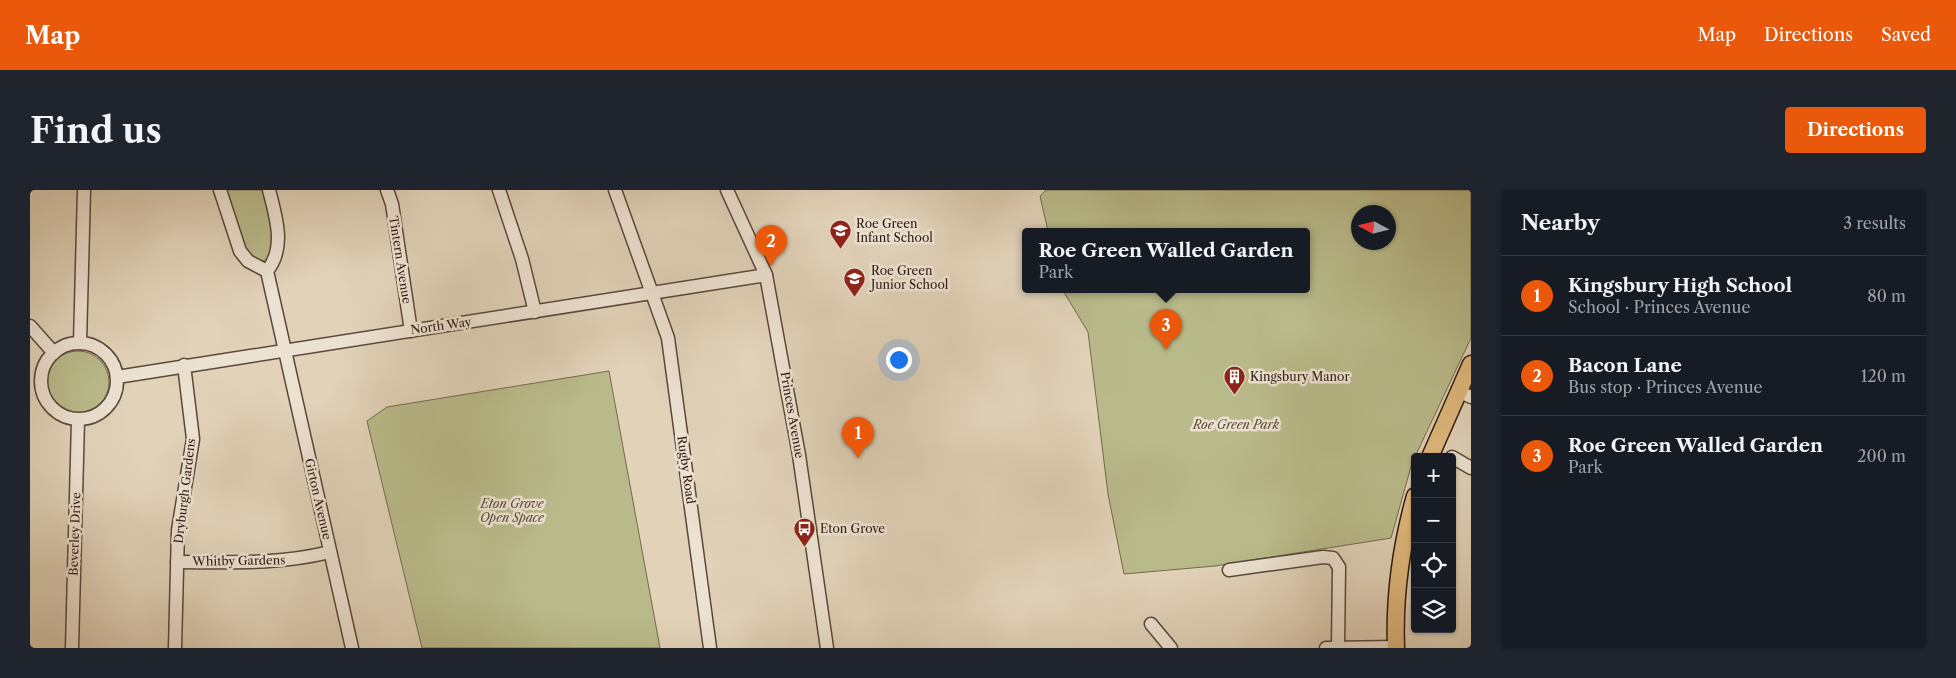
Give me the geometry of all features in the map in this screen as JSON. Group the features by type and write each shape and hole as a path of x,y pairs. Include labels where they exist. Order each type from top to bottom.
{"main road":[{"path":"1432,452 1464,394 1471,364"},
{"path":"1396,647 1396,594 1415,498"}],"street":[{"path":"80,343 84,190"},
{"path":"220,190 240,251 248,261 267,271 277,256 279,246 269,190"},
{"name":"Tintern Avenue","path":"387,190 392,204 411,331"},
{"path":"499,190 522,259 534,312"},
{"name":"Rugby Road","path":"615,190 668,338 710,648"},
{"name":"Princes Avenue","path":"727,190 766,275 799,455 827,648"},
{"name":"Girton Avenue","path":"267,271 352,648"},
{"name":"North Way","path":"117,376 766,275"},
{"path":"30,326 54,353"},
{"path":"80,343 98,348 111,359 117,376 117,391 109,406 92,417 78,420 58,413 36,388 43,368 54,353 66,345 80,343"},
{"name":"Dryburgh Gardens","path":"176,648 177,562 182,497 193,438 184,365"},
{"name":"Beverley Drive","path":"72,648 78,420"},
{"path":"1456,459 1471,468"},
{"name":"Whitby Gardens","path":"177,562 266,563 295,560 330,552"},
{"path":"1229,570 1323,557 1333,558 1339,567 1332,647 1396,647"},
{"path":"1151,624 1171,648"}],"green space":[{"path":"225,190 264,190 274,241 269,258 262,261 254,259 244,249"},
{"name":"Roe Green Park","path":"1046,190 1471,190 1471,338 1417,453 1411,453 1411,467 1391,538 1215,566 1124,574 1108,494 1088,332 1064,293 1310,293 1310,228 1047,228 1040,196"},
{"path":"72,351 84,351 100,360 107,370 109,382 107,394 100,404 84,413 72,413 61,408 52,399 47,388 47,376 52,365 61,356"},
{"name":"Eton Grove Open Space","path":"609,371 660,648 422,648 367,421 387,407"}],"place":[{"name":"Roe Green Infant School","path":"840,250"},
{"name":"Bacon Lane","path":"771,266"},
{"name":"Roe Green Junior School","path":"855,297"},
{"name":"Roe Green Walled Garden","path":"1166,350"},
{"name":"Kingsbury Manor","path":"1234,396"},
{"name":"Kingsbury High School","path":"858,458"},
{"name":"Eton Grove","path":"804,548"}]}
